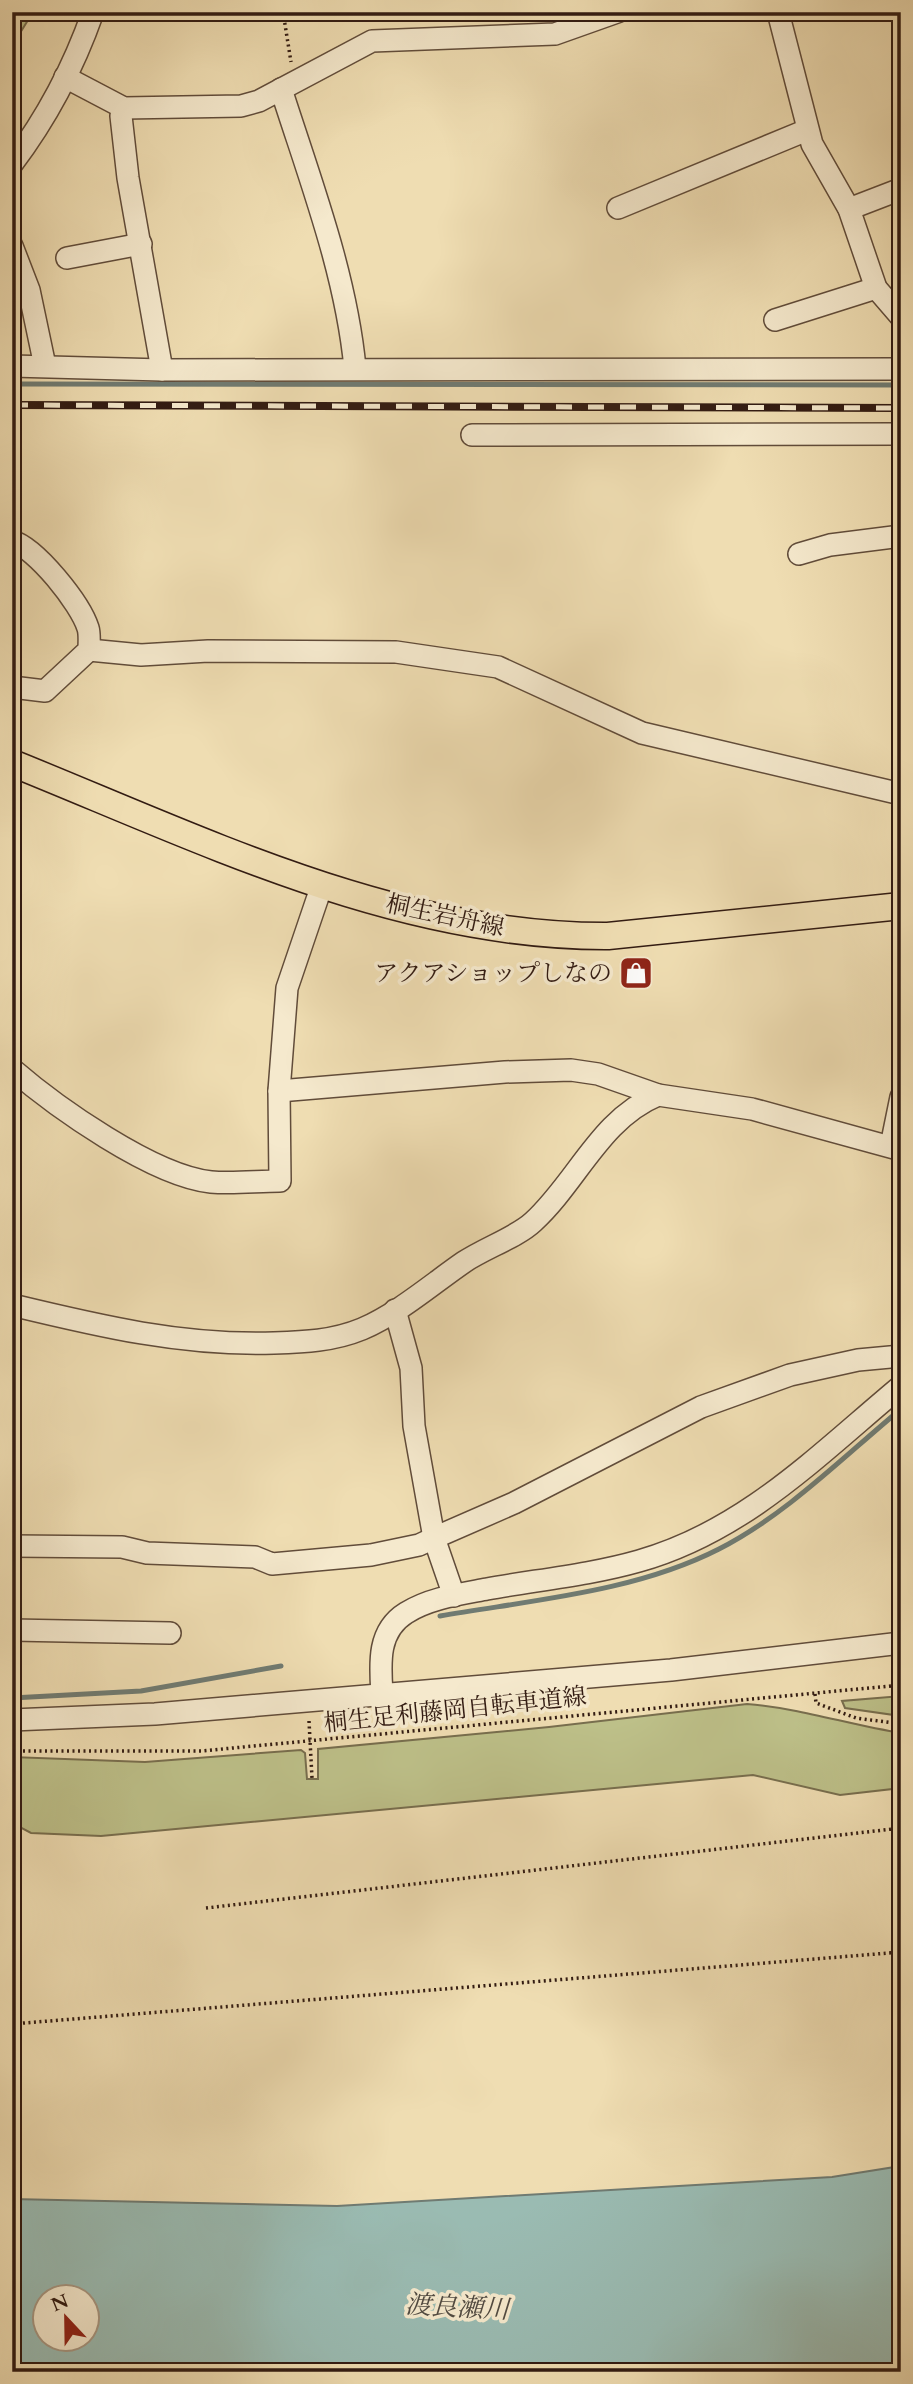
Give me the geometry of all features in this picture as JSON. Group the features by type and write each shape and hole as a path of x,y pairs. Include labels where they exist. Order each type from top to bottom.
{"main road":[{"name":"桐生岩舟線","path":"12,763 322,885 435,917 566,936 670,931 742,920 901,906"}],"street":[{"path":"12,164 33,136 65,76 93,12"},
{"path":"65,76 124,108 241,106 372,41 555,34 617,12"},
{"path":"778,12 807,130 849,209 876,288 901,317"},
{"path":"288,84 345,310 355,368"},
{"path":"124,108 121,116 128,178 162,370"},
{"path":"618,208 807,130"},
{"path":"849,209 901,189"},
{"path":"67,258 141,244"},
{"path":"12,246 29,290 45,366"},
{"path":"775,320 876,288"},
{"path":"12,366 162,370 901,369"},
{"path":"472,435 901,433"},
{"path":"799,554 830,545 901,536"},
{"path":"12,541 27,549 65,589 89,629 89,650 45,691 12,687"},
{"path":"89,650 141,656 208,651 396,652 498,667 642,733 901,794"},
{"path":"12,1069 60,1109 173,1172 210,1182 280,1181 279,1091 286,988 322,885"},
{"path":"279,1091 492,1073 571,1070 598,1074 658,1096 752,1109 896,1148 901,1097"},
{"path":"12,1305 113,1330 216,1343 311,1341 337,1337 364,1328 395,1310 487,1246 533,1222 616,1121 636,1104 658,1096"},
{"path":"395,1310 411,1368 414,1426 434,1538 454,1596"},
{"path":"12,1546 122,1547 147,1553 255,1557 272,1564 371,1555 434,1538 514,1503 701,1406 790,1375 858,1360 901,1356"},
{"path":"382,1694 381,1651 389,1629 407,1612 454,1596 636,1562 711,1534 775,1492 901,1385"},
{"path":"12,1630 170,1633"},
{"path":"12,1720 155,1714 670,1670 901,1643"}],"path":[{"path":"283,12 288,84"},
{"name":"桐生足利藤岡自転車道線","path":"12,1751 155,1753 310,1742 901,1685"},
{"path":"815,1694 816,1703 856,1718 901,1724"},
{"path":"308,1715 312,1777"},
{"path":"206,1908 901,1828"},
{"path":"12,2024 901,1952"}],"green space":[{"path":"12,12 33,12 12,46"},
{"path":"901,1696 901,1716 845,1708 842,1701"},
{"path":"747,1704 786,1709 901,1733 901,1788 840,1795 753,1775 101,1836 31,1833 12,1823 12,1757 145,1762 301,1750 305,1753 307,1779 318,1779 318,1749 549,1727"}],"water":[{"name":"渡良瀬川","path":"901,2166 901,2372 12,2372 12,2199 337,2206 832,2177"}],"waterway":[{"path":"12,384 901,385"},
{"path":"440,1616 582,1593 687,1564 768,1520 901,1409"},
{"path":"12,1698 141,1691 281,1666"}],"railway":[{"path":"12,405 901,408"}],"place":[{"name":"アクアショップしなの","path":"636,973"}]}
